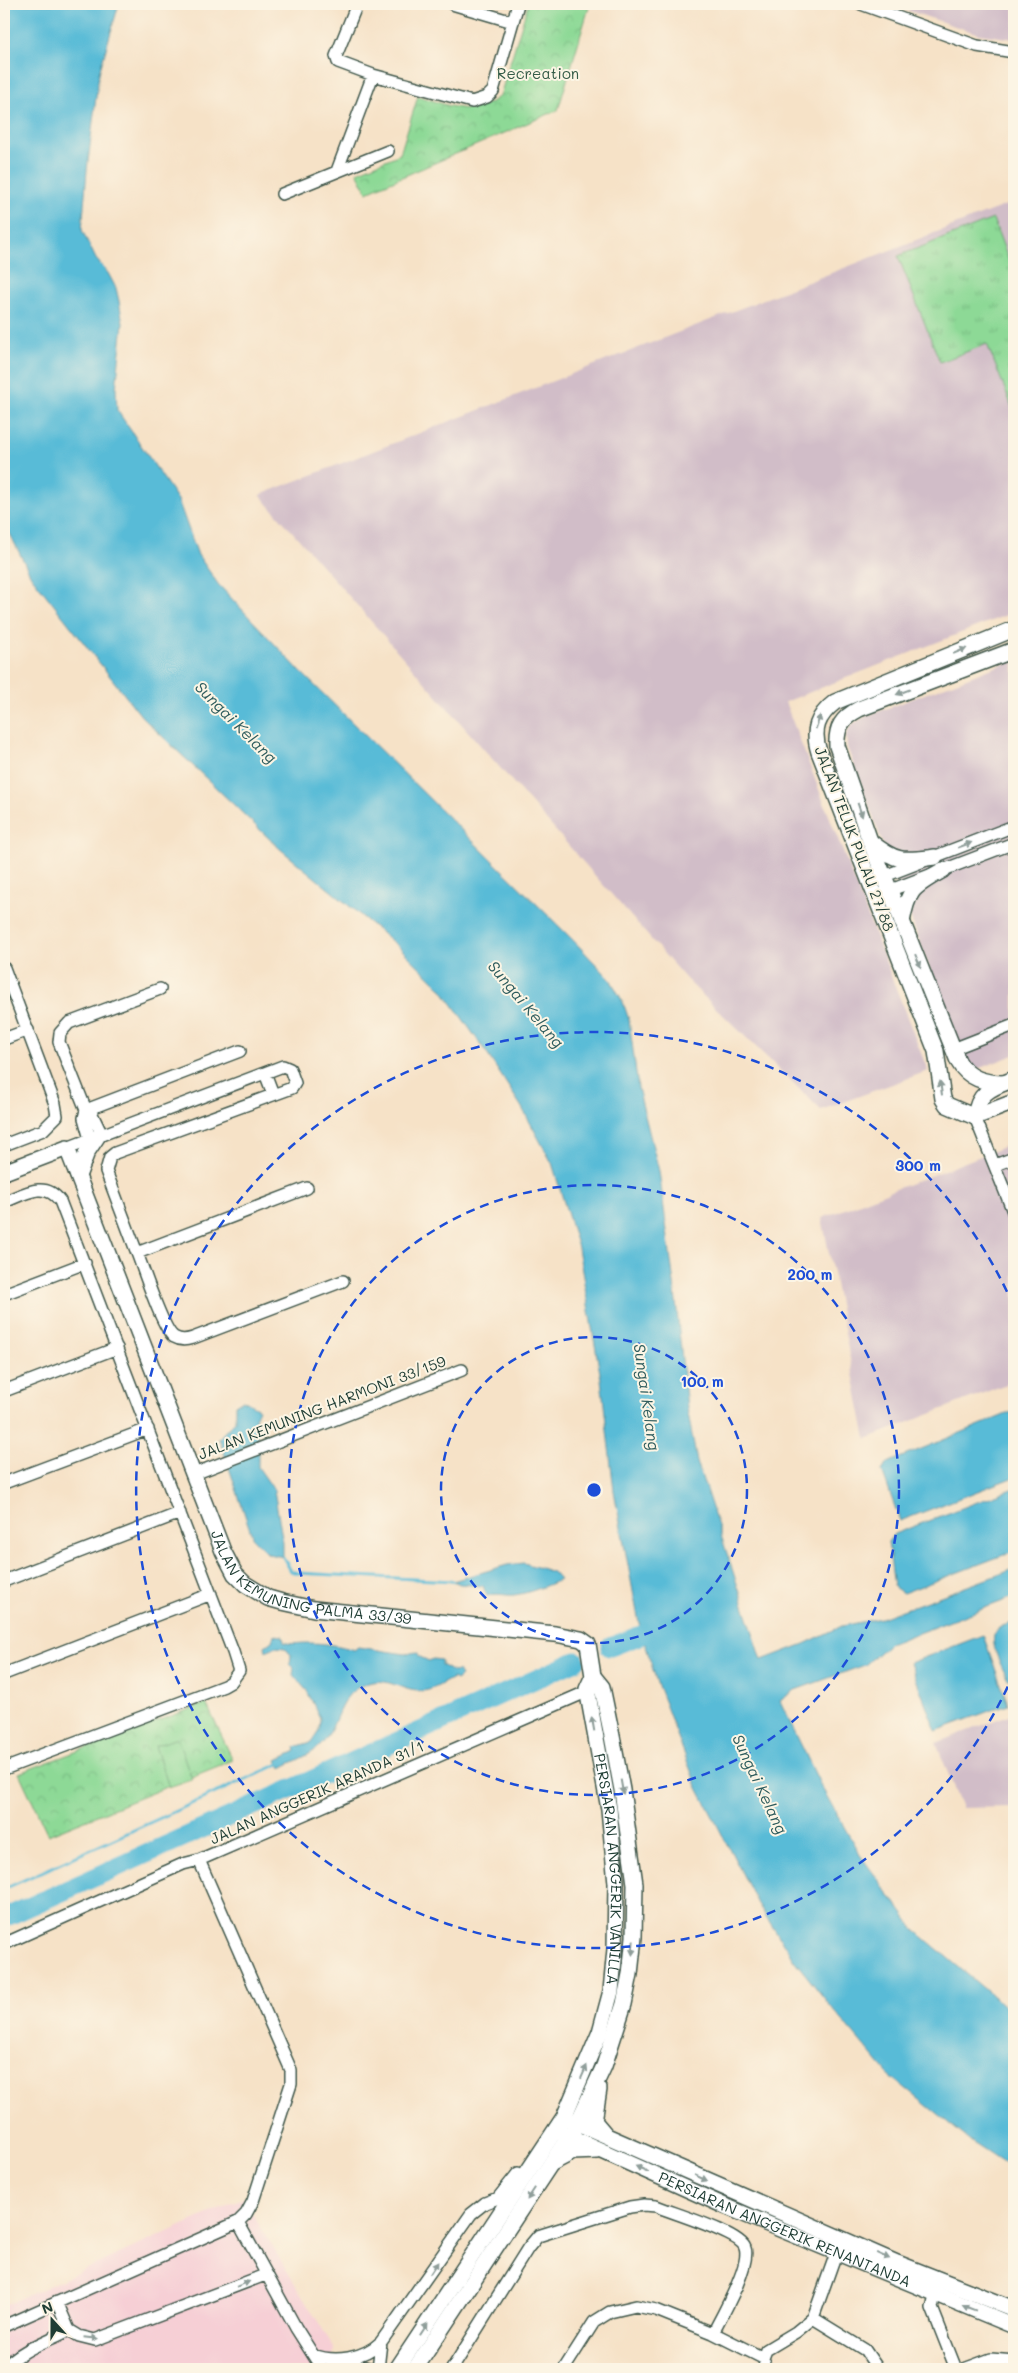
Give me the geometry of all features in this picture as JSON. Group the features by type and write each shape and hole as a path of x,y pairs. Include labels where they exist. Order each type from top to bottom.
{"main road":[{"name":"JALAN TELUK PULAU 27/88","path":"975,1117 960,1112 943,1099 936,1050 880,886 816,742 818,718 824,710 835,702 1014,629"},
{"name":"JALAN TELUK PULAU 27/88","path":"1009,1081 990,1083 970,1075 963,1069 953,1049 902,922 880,886 870,841 837,746 837,734 839,724 847,716 859,709 1014,650"},
{"path":"870,841 892,858 939,863"},
{"path":"902,922 910,893 939,863"},
{"path":"1009,1081 984,1093 976,1106 975,1117 1014,1102"},
{"path":"78,1176 86,1152 96,1137"},
{"path":"4,1172 67,1148"},
{"name":"JALAN KEMUNING PALMA 33/39","path":"67,1148 223,1551 236,1574 245,1584 268,1598 314,1609 555,1634 581,1639 588,1644"},
{"name":"PERSIARAN ANGGERIK VANILLA","path":"415,2369 550,2165 567,2127 600,2032 611,1991 615,1949 616,1883 588,1644"},
{"name":"PERSIARAN ANGGERIK VANILLA","path":"397,2369 542,2149 567,2127 604,2066 624,2004 629,1981 635,1911 631,1854 622,1790 594,1684"},
{"path":"550,2165 574,2152 605,2144 594,2121 604,2066"},
{"name":"PERSIARAN ANGGERIK RENANTANDA","path":"567,2127 605,2144 727,2207 839,2245 935,2294 1014,2326"},
{"path":"839,2245 1014,2309"}],"street":[{"path":"356,4 336,56 338,62 373,75 472,102 487,97 493,91 518,4"},
{"path":"452,4 513,22"},
{"path":"861,4 977,46 1014,52"},
{"path":"336,171 373,75"},
{"path":"282,194 388,151"},
{"path":"880,886 939,863 1014,826"},
{"path":"939,863 1014,843"},
{"path":"4,968 55,1104 57,1116 43,1130 4,1145"},
{"path":"96,1137 84,1118 86,1110 59,1042 60,1033 69,1023 160,988"},
{"path":"953,1049 1014,1025"},
{"path":"4,1040 28,1030"},
{"path":"86,1110 240,1052"},
{"path":"67,1148 283,1066 290,1068 295,1086 115,1153 110,1157 106,1170 139,1252 162,1317 172,1337 181,1340 193,1338 343,1281"},
{"path":"265,1073 274,1094"},
{"path":"975,1117 996,1165 1014,1214"},
{"path":"996,1165 1014,1158"},
{"path":"139,1252 306,1188"},
{"name":"JALAN KEMUNING PALMA 33/39","path":"4,1202 30,1192 45,1189 55,1193 60,1201 233,1652 238,1671 231,1682 4,1769"},
{"path":"4,1294 85,1263"},
{"path":"4,1391 117,1348"},
{"name":"JALAN KEMUNING HARMONI 33/159","path":"194,1474 462,1370"},
{"path":"4,1483 148,1428"},
{"path":"4,1581 180,1513"},
{"path":"4,1674 211,1594"},
{"name":"JALAN ANGGERIK ARANDA 31/1","path":"238,2222 246,2214 255,2195 292,2078 282,2048 199,1860 594,1684"},
{"path":"4,1944 182,1864 199,1860"},
{"path":"312,2355 324,2359 346,2358 369,2351 381,2342 471,2214 485,2203 498,2198 504,2193 529,2158 542,2149"},
{"path":"452,2369 528,2248 538,2236 624,2208 644,2205 656,2206 727,2234 742,2242 746,2248 745,2264 713,2333"},
{"path":"4,2326 238,2222 312,2355 322,2369"},
{"path":"762,2358 766,2350 789,2337 813,2318 839,2245"},
{"path":"57,2302 69,2330 79,2336 95,2340 266,2274"},
{"path":"935,2294 932,2308 956,2369"},
{"path":"564,2369 589,2327 603,2315 617,2309 645,2306 713,2333 762,2358 767,2369"},
{"path":"813,2318 866,2350 878,2369"},
{"path":"4,2368 13,2358 30,2348 69,2330"},
{"path":"378,2369 381,2342"},
{"path":"964,2369 992,2359 1014,2361"},
{"path":"336,2369 362,2366 372,2369"}],"shaded area":[{"path":"888,4 1014,4 1014,39 979,34"},
{"path":"1014,202 1014,612 785,702 928,1071 821,1110 686,979 260,495"},
{"path":"1014,660 1014,1055 975,1070 965,1063 847,747 846,735 851,725 867,716"},
{"path":"1014,1143 1014,1381 866,1439 822,1218"},
{"path":"1014,1713 1014,1807 962,1808 936,1743"},
{"path":"243,2198 334,2348 332,2369 4,2369 4,2306"}],"green space":[{"name":"Recreation","path":"528,4 590,4 558,110 367,192 357,172 400,154 418,96 450,106 470,108 489,103 500,96"},
{"path":"993,219 1014,274 1014,412 987,344 940,362 898,256"},
{"path":"206,1703 233,1760 48,1835 19,1773"},
{"path":"177,1738 192,1779 169,1787 155,1746"}],"water":[{"name":"Sungai Kelang","path":"5,4 119,4 99,73 82,230 96,259 108,273 116,288 119,301 123,323 116,389 117,410 178,500 198,555 218,584 300,671 572,939 610,979 623,1002 629,1020 638,1088 659,1171 675,1291 687,1408 697,1462 762,1660 804,1644 842,1626 881,1618 1014,1569 1014,1597 889,1644 865,1665 795,1690 780,1701 821,1786 860,1855 916,1931 1014,2014 1014,2170 973,2143 888,2074 832,2008 794,1960 758,1904 696,1784 657,1683 639,1623 614,1491 601,1379 578,1248 552,1163 521,1106 441,988 399,947 279,848 142,717 31,576 4,522"},
{"path":"243,1400 259,1409 255,1418 258,1434 258,1467 274,1490 283,1543 283,1557 268,1554 253,1539 219,1438 235,1421 235,1405"},
{"path":"1014,1411 1014,1477 900,1521 882,1471 887,1463"},
{"path":"1014,1488 1014,1551 903,1593 894,1587 888,1542 894,1534"},
{"path":"524,1563 553,1572 560,1580 520,1594 494,1594 487,1596 483,1586 460,1584 453,1581 507,1565"},
{"path":"1014,1622 1014,1682 1007,1678 996,1652 994,1638 999,1628"},
{"path":"274,1635 283,1636 284,1642 290,1643 325,1644 354,1650 358,1647 405,1654 417,1652 420,1657 429,1661 433,1659 441,1660 441,1665 453,1672 458,1671 461,1676 456,1680 453,1678 425,1691 413,1691 378,1681 361,1686 347,1697 323,1743 309,1754 281,1768 277,1760 296,1751 295,1747 311,1742 319,1730 320,1718 307,1691 293,1675 294,1668 290,1664 291,1655 285,1648 275,1647 266,1651 265,1646 272,1641"},
{"path":"983,1635 1008,1704 936,1731 910,1663"}],"waterway":[{"path":"283,1557 291,1571 297,1573 453,1581"},
{"path":"610,1647 665,1626"},
{"path":"4,1918 576,1661"},
{"path":"4,1889 279,1764"}]}
